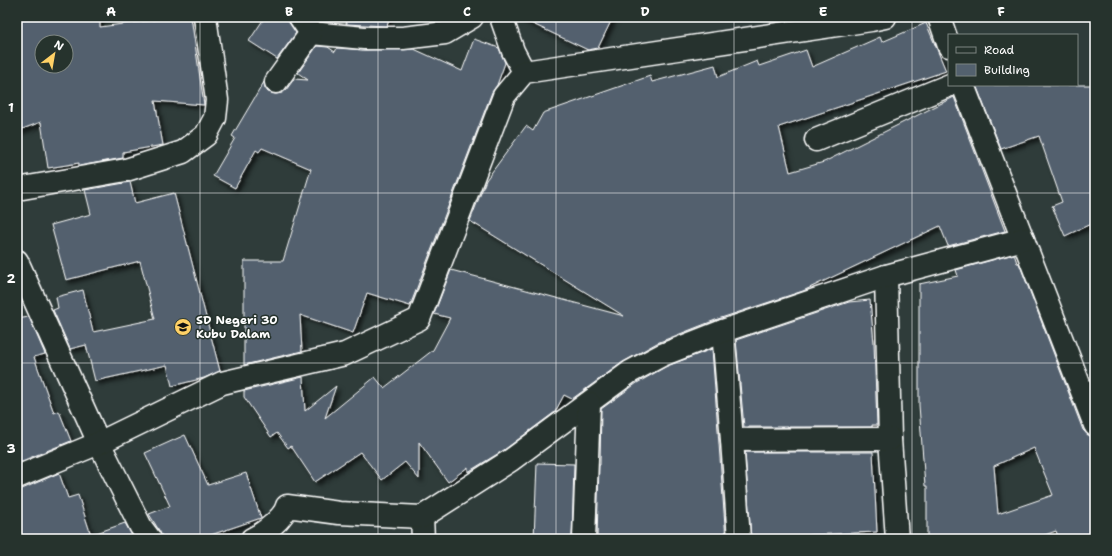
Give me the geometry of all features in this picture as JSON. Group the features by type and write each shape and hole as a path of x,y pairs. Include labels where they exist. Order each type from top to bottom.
{"street":[{"path":"17,189 126,170 183,152 206,135 215,118 217,100 205,17"},
{"path":"276,82 305,25 364,38 403,38 445,32 472,17"},
{"path":"501,17 513,51 524,72"},
{"path":"17,477 99,443 222,383 345,354 420,319 504,96 524,72 885,17"},
{"path":"939,17 948,43"},
{"path":"816,140 948,86"},
{"path":"962,86 1095,425"},
{"path":"257,538 283,515 287,506 339,513 422,517 511,460 630,372 662,355 723,331 886,276 1023,239"},
{"path":"17,261 99,443 141,527 150,539"},
{"path":"886,276 890,439 897,539"},
{"path":"723,331 739,539"},
{"path":"584,539 589,403"},
{"path":"732,440 890,439"},
{"path":"422,517 424,539"}],"building":[{"path":"17,17 100,17 100,27 175,17 191,17 204,105 155,101 163,145 123,152 123,158 79,166 79,163 48,168 41,122 17,131"},
{"path":"265,17 283,17 288,21 296,33 277,59 249,41"},
{"path":"348,17 390,17 387,26 346,24"},
{"path":"518,17 613,17 598,48 588,50"},
{"path":"926,23 946,71 779,127 790,172 824,162 954,97 1005,231 948,246 940,226 803,291 718,319 657,343 623,362 572,399 564,395 555,412 504,450 468,472 468,467 448,482 419,442 419,479 405,462 382,480 360,452 315,482 291,446 288,448 277,433 271,437 244,397 244,391 303,377 305,411 336,386 325,418 375,377 384,388 433,350 450,318 434,314 451,270 624,316 470,221 486,180 526,126 533,131 543,113 650,76 652,82 715,65 718,77 757,61 759,66 806,50 812,67 880,37 882,42"},
{"path":"474,39 499,48 505,63 497,85 492,92 410,306 367,293 353,333 300,315 302,351 244,365 244,261 283,261 311,169 262,148 259,152 256,150 235,188 213,176 235,138 232,136 264,82 265,88 268,92 275,94 282,93 286,90 294,79 308,80 298,73 317,46 328,47 335,52 337,48 364,50 414,49 462,71"},
{"path":"1095,85 1095,222 1065,236 1052,206 1062,202 1039,136 1001,149 976,86"},
{"name":"SD Negeri 30 Kubu Dalam","path":"130,182 135,203 174,193 220,371 204,378 172,386 167,365 95,381 86,345 70,349 53,310 58,308 56,297 83,290 93,332 155,319 140,261 66,280 51,225 91,214 85,190"},
{"path":"1014,254 1017,263 1019,263 1083,430 1093,437 1095,443 1095,532 1075,539 1059,539 1056,531 1034,539 927,539 927,486 925,486 919,405 919,284 958,276 956,270","holes":["1034,448 1053,495 998,514 994,466"]},
{"path":"870,300 874,343 877,425 872,425 872,427 744,427 736,340 849,302"},
{"path":"29,317 45,354 34,357 54,413 59,411 71,441 17,463 17,319"},
{"path":"712,349 726,539 597,538 601,409 637,383 667,366"},
{"path":"185,435 208,485 246,473 261,518 199,539 162,539 160,532 149,514 170,506 145,453"},
{"path":"745,452 873,452 877,532 810,535 810,539 751,539"},
{"path":"537,463 574,464 572,539 534,539"},
{"path":"59,473 68,498 78,495 91,535 125,523 134,539 17,539 17,489 22,489"}],"place":[{"name":"SD Negeri 30 Kubu Dalam","path":"183,327"}]}
